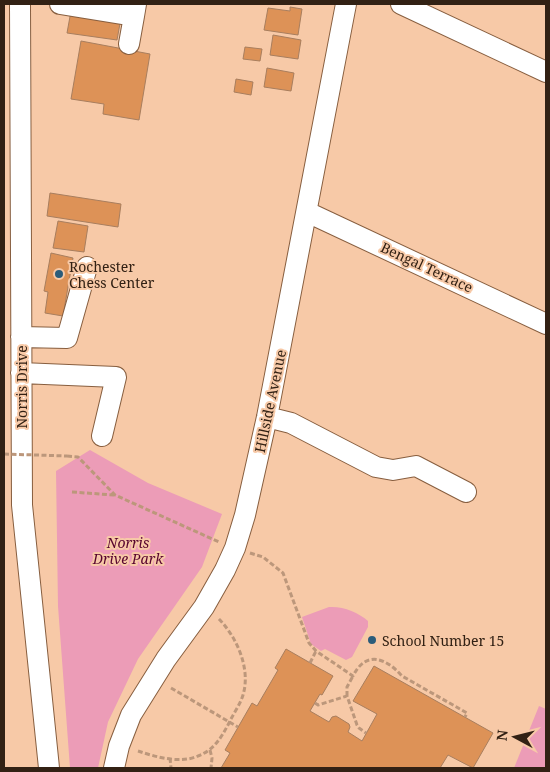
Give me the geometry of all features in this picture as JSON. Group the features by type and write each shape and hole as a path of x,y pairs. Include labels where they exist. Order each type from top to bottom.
{"street":[{"name":"Norris Drive","path":"20,4 22,505 49,768"},
{"path":"60,4 135,10 129,44"},
{"name":"Hillside Avenue","path":"114,768 119,746 131,715 166,659 204,606 236,548 267,417 346,4"},
{"path":"401,4 546,72"},
{"name":"Bengal Terrace","path":"307,212 546,324"},
{"path":"21,337 67,338 87,267"},
{"path":"21,374 116,377 102,436"},
{"path":"267,417 291,423 376,467 393,470 416,466 466,492"}],"path":[{"path":"4,454 78,457 115,495"},
{"path":"72,492 115,495 218,542"},
{"path":"254,555 263,557 283,572 309,644 316,651 353,676"},
{"path":"138,751 152,756 181,760 196,757 210,750 220,740 243,696 245,682 240,650 225,626 217,618"},
{"path":"310,663 316,651"},
{"path":"366,733 357,725 347,696 347,687 362,662 371,659 379,660 396,669 402,676 467,714 464,717"},
{"path":"171,688 238,727"},
{"path":"315,702 318,705 347,696"},
{"path":"210,750 212,758 211,768"},
{"path":"170,758 171,768"}],"green space":[{"name":"Norris Drive Park","path":"90,450 148,483 222,514 202,567 138,659 108,722 98,768 70,768 58,606 56,471"},
{"path":"329,607 350,610 368,621 368,627 352,657 346,660 325,649 321,651 311,644 302,617"},
{"path":"539,706 546,709 546,768 514,768"}],"building":[{"path":"290,7 302,9 298,35 264,30 268,8 290,11"},
{"path":"71,11 121,18 117,40 67,33"},
{"path":"273,35 301,40 298,59 270,55"},
{"path":"81,41 150,54 139,120 103,114 104,104 71,99"},
{"path":"245,47 262,49 260,61 243,59"},
{"path":"267,68 294,73 291,91 264,87"},
{"path":"236,79 253,82 251,95 234,92"},
{"path":"50,193 121,204 118,227 47,216"},
{"path":"58,221 88,226 84,252 53,248"},
{"name":"Rochester Chess Center","path":"51,253 73,258 63,316 45,313 48,292 44,291"},
{"path":"286,649 333,676 310,711 329,722 332,717 336,716 349,724 348,732 362,741 377,714 353,701 374,666 493,733 473,768 448,755 440,768 221,768 230,753 225,750 252,703 257,706 278,670 275,668"}],"place":[{"name":"Rochester Chess Center","path":"59,274"},
{"name":"School Number 15","path":"372,640"}]}
